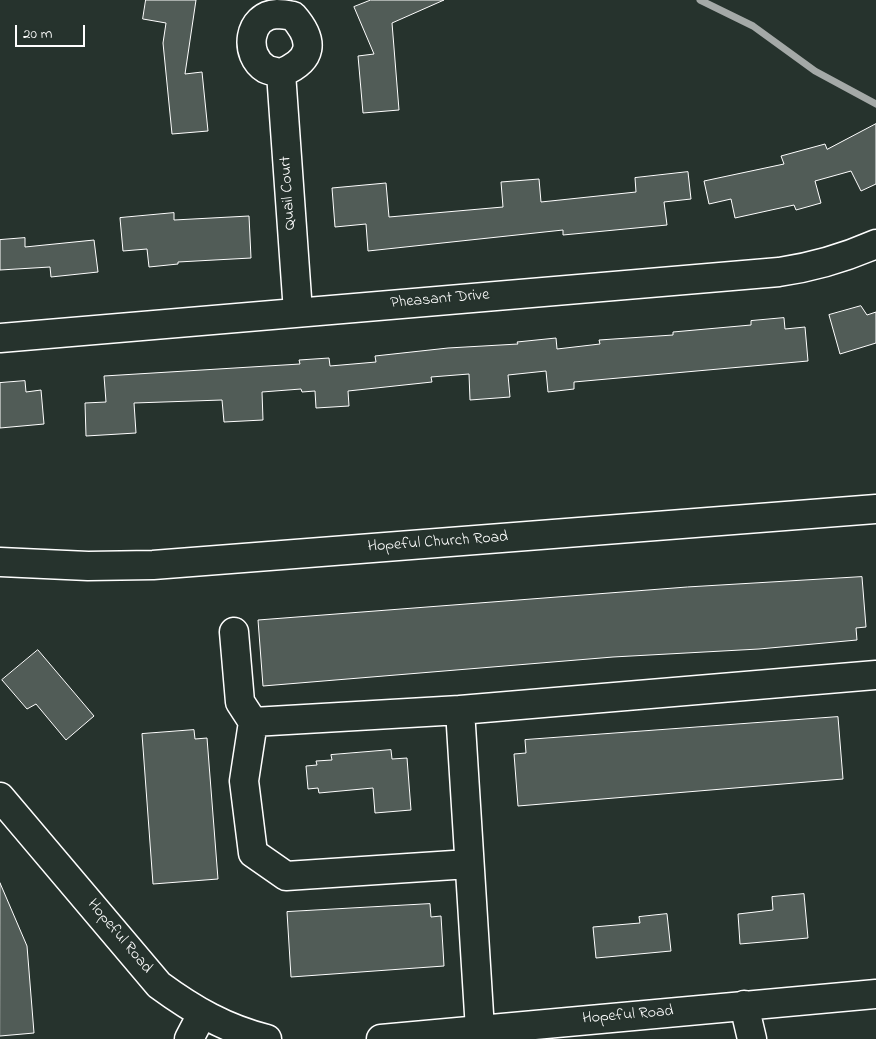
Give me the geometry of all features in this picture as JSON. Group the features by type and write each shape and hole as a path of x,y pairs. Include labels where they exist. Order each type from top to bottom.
{"street":[{"name":"Quail Court","path":"281,73 298,312"},
{"name":"Pheasant Drive","path":"0,338 779,272 811,267 848,256 876,244"},
{"name":"Hopeful Church Road","path":"0,562 45,565 153,565 876,509"},
{"path":"234,632 240,702 253,722 244,780 254,853 286,876 469,864"},
{"path":"253,722 460,710 876,675"},
{"path":"460,710 480,1030"},
{"name":"Hopeful Road","path":"0,797 159,985 202,1014 243,1033 267,1039"},
{"name":"Hopeful Road","path":"380,1039 876,994"},
{"path":"744,1005 752,1039"},
{"path":"189,1039 202,1014"}],"building":[{"path":"146,0 196,0 185,74 202,72 208,131 172,134 163,43 166,23 143,19"},
{"path":"371,0 444,0 392,23 399,110 363,113 358,56 374,54 354,7"},
{"path":"876,124 876,184 861,191 851,171 815,181 821,203 796,210 794,205 735,218 731,199 709,204 704,181 784,164 781,156 825,144 827,149"},
{"path":"688,172 691,199 664,202 667,225 563,235 563,230 368,251 366,224 335,227 332,188 386,183 389,217 503,207 501,182 539,179 541,202 636,192 635,178"},
{"path":"174,213 174,220 249,216 251,258 178,262 178,264 149,267 147,249 123,251 120,218"},
{"path":"25,238 25,247 94,240 98,272 51,277 50,267 0,270 0,240"},
{"path":"861,306 867,315 876,312 876,343 840,354 829,315"},
{"path":"784,318 785,329 805,327 808,361 574,382 574,389 548,392 546,371 508,375 510,397 470,400 469,374 431,377 432,382 348,391 349,406 316,408 315,391 302,392 301,389 262,392 263,420 224,422 222,400 134,403 136,433 86,436 85,403 106,402 104,376 300,364 299,360 329,358 330,366 376,362 375,356 448,348 518,344 517,342 556,338 557,349 600,344 599,340 673,335 673,332 751,325 751,321"},
{"path":"25,381 26,392 41,390 44,424 0,428 0,383"},
{"path":"862,577 866,627 856,628 857,640 759,649 613,657 263,686 258,620 687,587"},
{"path":"38,650 94,716 66,740 36,704 27,709 2,680"},
{"path":"838,717 843,779 518,806 514,754 526,753 525,740"},
{"path":"194,730 195,739 207,738 218,879 153,884 142,734"},
{"path":"391,750 392,759 407,758 411,810 375,813 373,788 319,793 318,788 308,789 306,766 317,765 316,761 332,760 331,755"},
{"path":"0,883 27,946 34,1033 0,1036"},
{"path":"804,894 808,938 740,944 738,914 773,910 772,897"},
{"path":"430,904 431,917 441,916 444,966 291,977 287,912"},
{"path":"667,914 671,951 596,958 593,927 640,923 639,917"}],"waterway":[{"path":"700,0 753,26 815,71 876,104"}]}
